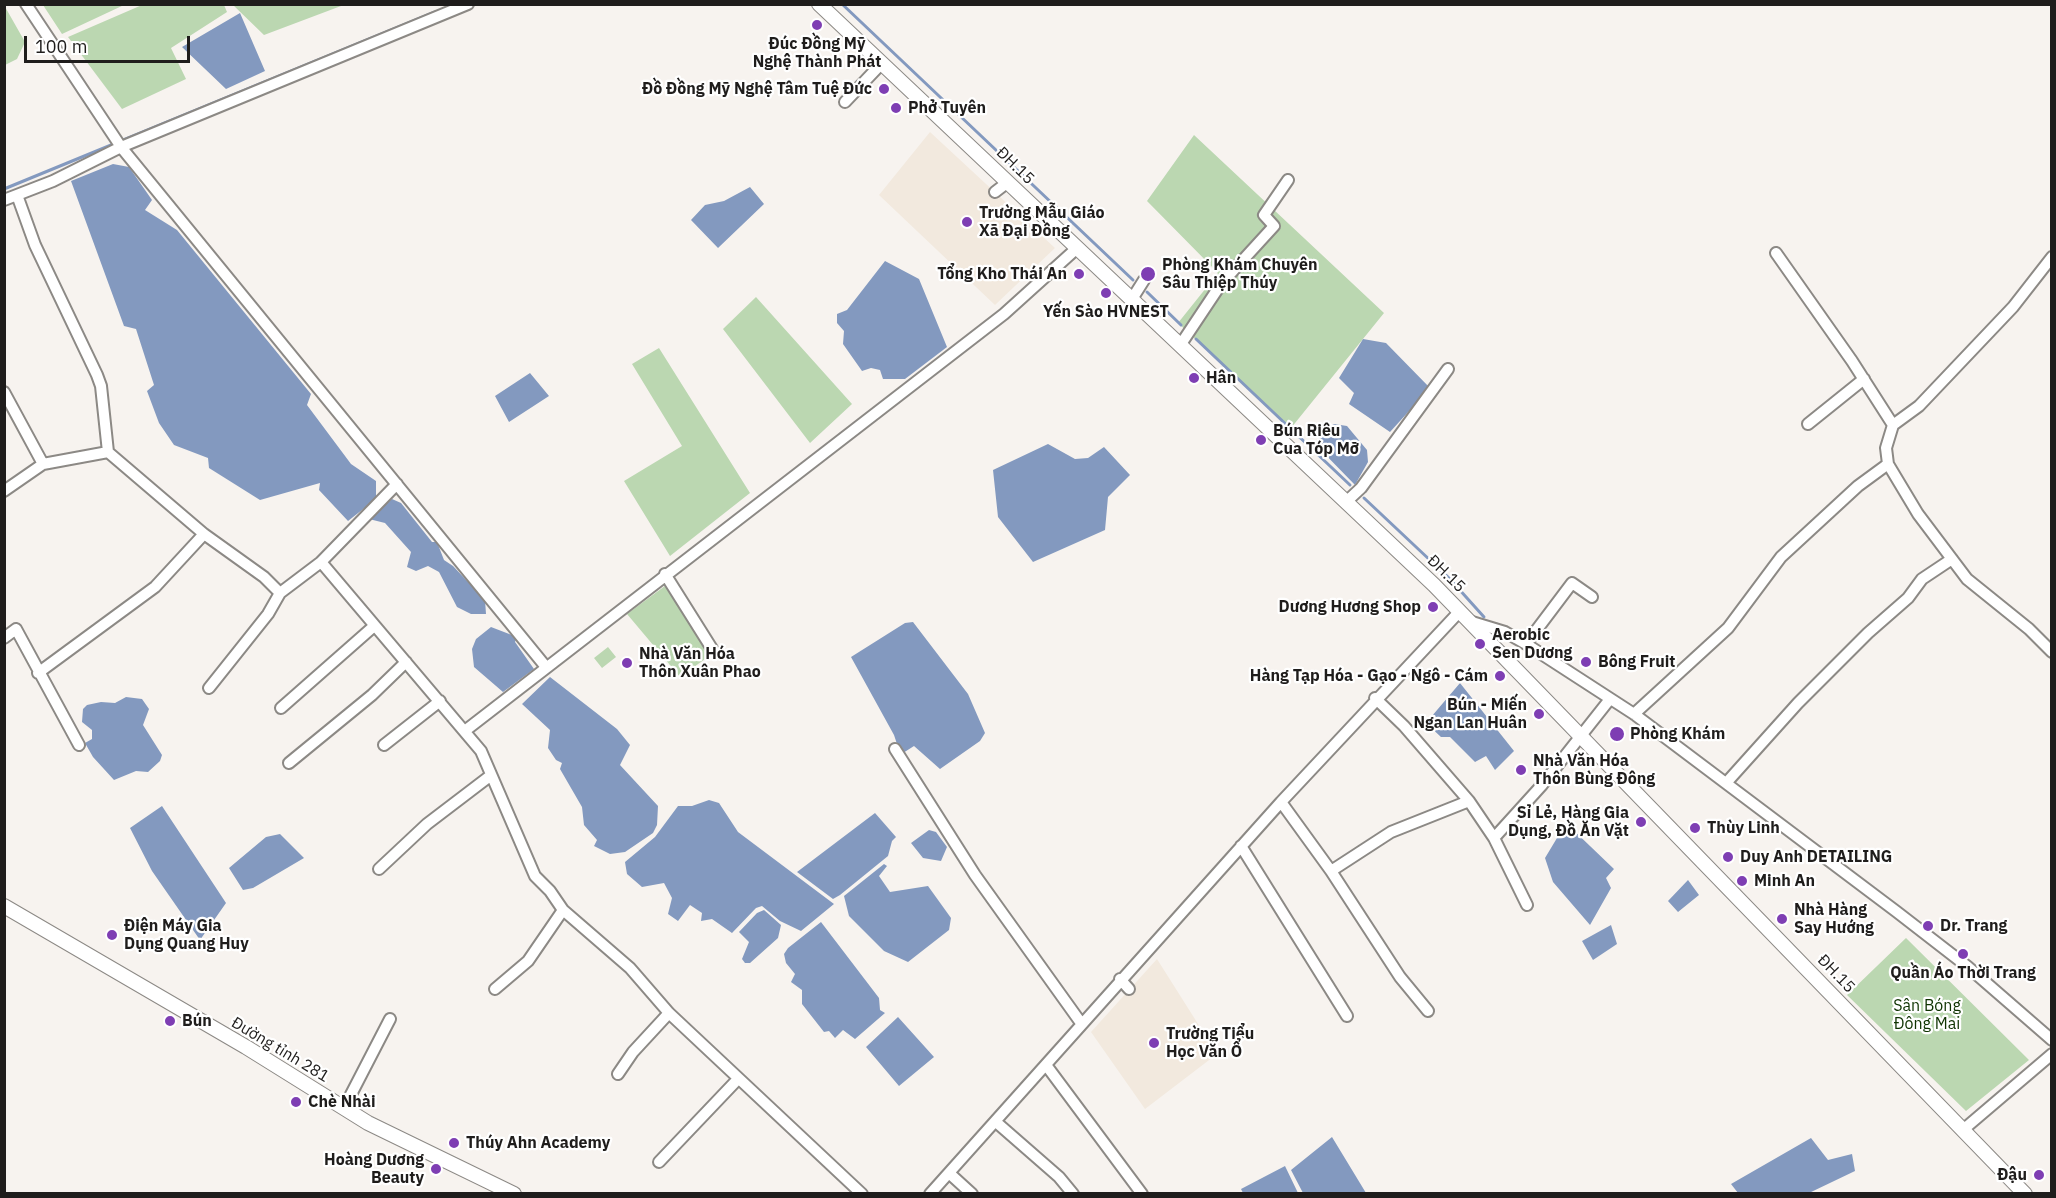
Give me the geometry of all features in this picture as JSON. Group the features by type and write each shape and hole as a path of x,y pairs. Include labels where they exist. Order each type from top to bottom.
{"main road":[{"name":"ĐH.15","path":"819,4 1076,249 1181,344 1472,622 2025,1194"},
{"name":"Đường tỉnh 281","path":"4,906 344,1108 450,1164 514,1194"}],"street":[{"path":"26,4 121,147 546,668"},
{"path":"4,200 53,181 121,147 468,4"},
{"path":"844,102 882,63"},
{"path":"1181,344 1221,284 1274,226 1264,215 1288,180"},
{"path":"995,192 1008,182"},
{"path":"17,195 35,245 101,386 108,452 204,534 264,578 280,593"},
{"path":"466,730 1004,314 1076,249"},
{"path":"1776,253 1864,379 1893,425"},
{"path":"2052,257 2013,307 1919,406 1893,425 1886,447 1888,464 1918,513 1967,579 2028,629 2052,652"},
{"path":"1132,299 1144,280"},
{"path":"1346,502 1361,488 1448,369"},
{"path":"1808,424 1864,379"},
{"path":"4,392 43,464"},
{"path":"4,491 43,464 108,452"},
{"path":"1634,714 1728,628 1781,557 1858,486 1888,464"},
{"path":"209,688 268,614 280,593 321,562 397,484"},
{"path":"38,673 155,587 204,534"},
{"path":"1727,782 1798,703 1908,598 1922,579 1952,559"},
{"path":"321,562 373,627 466,730 481,751 535,876 550,891 563,910 630,968 669,1013 862,1194"},
{"path":"665,574 714,652"},
{"path":"1526,644 1572,583 1592,597"},
{"path":"930,1194 1281,801 1375,698 1460,611"},
{"path":"1472,622 1505,632 1634,714 1727,782 1968,967 2052,1040"},
{"path":"281,708 373,627"},
{"path":"4,638 16,629 79,745"},
{"path":"289,763 372,695 405,663"},
{"path":"1375,698 1404,726 1469,801 1494,838 1527,905"},
{"path":"1494,838 1542,785 1580,734 1610,699"},
{"path":"384,745 440,701"},
{"path":"895,749 975,875 1081,1023"},
{"path":"379,869 427,824 490,776"},
{"path":"1281,801 1331,871 1400,977 1428,1011"},
{"path":"1331,871 1391,832 1469,801"},
{"path":"1241,846 1347,1016"},
{"path":"495,989 535,952 563,910"},
{"path":"1120,979 1129,989"},
{"path":"618,1074 633,1052 669,1013"},
{"path":"344,1108 390,1019"},
{"path":"1964,1130 2052,1054"},
{"path":"1046,1065 1142,1194"},
{"path":"659,1162 738,1079"},
{"path":"996,1122 1059,1177 1073,1194"},
{"path":"949,1173 972,1194"}],"shaded area":[{"name":"Trường Mẫu Giáo Xã Đại Đồng","path":"930,132 1055,248 995,305 879,195"},
{"name":"Trường Tiểu Học Văn Ổ","path":"1157,959 1217,1054 1145,1109 1091,1032"}],"green space":[{"path":"4,5 25,42 17,59 5,65"},
{"path":"43,5 124,5 62,34"},
{"path":"142,5 224,5 227,12 171,48 186,79 122,109 68,37"},
{"path":"233,5 340,5 264,35"},
{"path":"1194,135 1384,313 1291,428 1178,323 1218,273 1147,201"},
{"path":"756,297 852,404 810,443 723,329"},
{"path":"659,348 750,493 670,556 624,481 682,446 632,364"},
{"path":"669,583 712,654 680,677 627,614"},
{"path":"608,647 616,657 602,668 594,658"},
{"name":"Sân Bóng Đông Mai","path":"1906,938 2029,1060 1966,1111 1847,995"}],"water":[{"path":"240,13 265,71 226,89 182,47"},
{"path":"113,164 129,167 152,200 145,210 177,230 311,394 307,405 351,464 376,481 376,499 348,521 319,490 320,483 260,500 209,468 208,458 174,445 159,423 147,391 154,385 136,329 124,326 71,181"},
{"path":"750,187 764,204 718,248 691,220 705,205 724,201"},
{"path":"885,261 919,279 947,347 905,379 883,379 880,370 871,368 862,371 843,344 844,331 837,323 837,314 847,310"},
{"path":"1363,339 1386,343 1430,388 1390,432 1349,404 1354,393 1339,378"},
{"path":"530,373 549,396 509,422 495,396"},
{"path":"1334,424 1347,426 1367,450 1368,462 1355,485 1316,445 1321,431"},
{"path":"1048,444 1075,459 1088,458 1104,447 1130,475 1108,497 1105,530 1033,562 998,517 993,470"},
{"path":"392,499 401,503 432,542 437,542 444,560 453,566 485,600 486,614 471,614 457,607 439,572 428,566 416,571 407,567 411,552 385,523 369,519"},
{"path":"913,622 968,694 985,733 980,741 940,769 914,746 903,753 899,750 894,735 851,657 905,623"},
{"path":"491,627 517,637 515,642 534,669 503,692 474,667 472,649 476,639"},
{"path":"550,677 617,729 630,745 620,765 658,806 657,825 653,833 625,852 610,854 594,846 597,840 584,825 582,807 560,769 562,763 556,760 548,748 550,730 522,704"},
{"path":"1460,683 1514,751 1495,770 1486,756 1475,762 1450,737 1441,737 1426,723"},
{"path":"126,697 142,699 149,709 143,725 162,755 160,761 148,772 136,771 114,780 93,757 85,743 92,739 92,730 82,722 83,709 87,705 101,702 115,703"},
{"path":"709,800 719,803 738,832 834,904 801,931 780,921 762,906 756,908 732,933 712,919 701,921 702,913 690,905 678,921 668,914 672,898 664,883 642,887 627,874 625,862 655,837 678,806 692,806"},
{"path":"162,806 226,903 200,940 152,871 130,828"},
{"path":"875,813 896,837 892,841 888,856 840,895 833,899 797,872"},
{"path":"1566,823 1614,869 1606,878 1611,888 1590,925 1553,882 1545,858"},
{"path":"929,830 936,832 947,847 941,861 923,858 911,843"},
{"path":"280,834 304,858 253,888 243,890 229,868 266,837"},
{"path":"884,864 887,866 879,876 890,892 928,886 951,918 949,930 908,962 884,951 849,916 844,896"},
{"path":"1688,880 1699,895 1678,912 1668,901"},
{"path":"764,910 781,925 778,938 750,963 745,963 742,959 749,942 739,932 757,913"},
{"path":"821,922 879,998 880,1010 885,1013 855,1039 843,1030 835,1038 829,1031 824,1032 802,1004 802,990 791,982 795,974 786,963 784,954 788,948"},
{"path":"1611,925 1617,944 1593,960 1582,941"},
{"path":"898,1017 934,1057 899,1086 866,1047"},
{"path":"1332,1137 1366,1193 1303,1193 1291,1170"},
{"path":"1811,1138 1828,1160 1852,1154 1855,1171 1809,1193 1738,1193 1731,1184"},
{"path":"1285,1166 1298,1193 1243,1193 1241,1189"}],"waterway":[{"path":"842,4 1133,280"},
{"path":"4,189 435,12"},
{"path":"1147,292 1181,325"},
{"path":"1196,339 1350,485"},
{"path":"1364,498 1449,578 1484,617"}],"place":[{"name":"Đúc Đồng Mỹ Nghệ Thành Phát","path":"817,25"},
{"name":"Đồ Đồng Mỹ Nghệ Tâm Tuệ Đức","path":"884,89"},
{"name":"Phở Tuyên","path":"896,108"},
{"name":"Trường Mẫu Giáo Xã Đại Đồng","path":"967,222"},
{"name":"Tổng Kho Thái An","path":"1079,274"},
{"name":"Phòng Khám Chuyên Sâu Thiệp Thúy","path":"1148,274"},
{"name":"Yến Sào HVNEST","path":"1106,293"},
{"name":"Hân","path":"1194,378"},
{"name":"Bún Riêu Cua Tóp Mỡ","path":"1261,440"},
{"name":"Dương Hương Shop","path":"1433,607"},
{"name":"Aerobic Sen Dương","path":"1480,644"},
{"name":"Bông Fruit","path":"1586,662"},
{"name":"Nhà Văn Hóa Thôn Xuân Phao","path":"627,663"},
{"name":"Hàng Tạp Hóa - Gạo - Ngô - Cám","path":"1500,676"},
{"name":"Bún - Miến Ngan Lan Huân","path":"1539,714"},
{"name":"Phòng Khám","path":"1617,734"},
{"name":"Nhà Văn Hóa Thôn Bùng Đông","path":"1521,770"},
{"name":"Sỉ Lẻ, Hàng Gia Dụng, Đồ Ăn Vặt","path":"1641,822"},
{"name":"Thùy Linh","path":"1695,828"},
{"name":"Duy Anh DETAILING","path":"1728,857"},
{"name":"Minh An","path":"1742,881"},
{"name":"Nhà Hàng Say Hướng","path":"1782,919"},
{"name":"Dr. Trang","path":"1928,926"},
{"name":"Điện Máy Gia Dụng Quang Huy","path":"112,935"},
{"name":"Quần Áo Thời Trang","path":"1963,954"},
{"name":"Bún","path":"170,1021"},
{"name":"Trường Tiểu Học Văn Ổ","path":"1154,1043"},
{"name":"Chè Nhài","path":"296,1102"},
{"name":"Thúy Ahn Academy","path":"454,1143"},
{"name":"Hoàng Dương Beauty","path":"436,1169"},
{"name":"Đậu","path":"2039,1175"}]}
